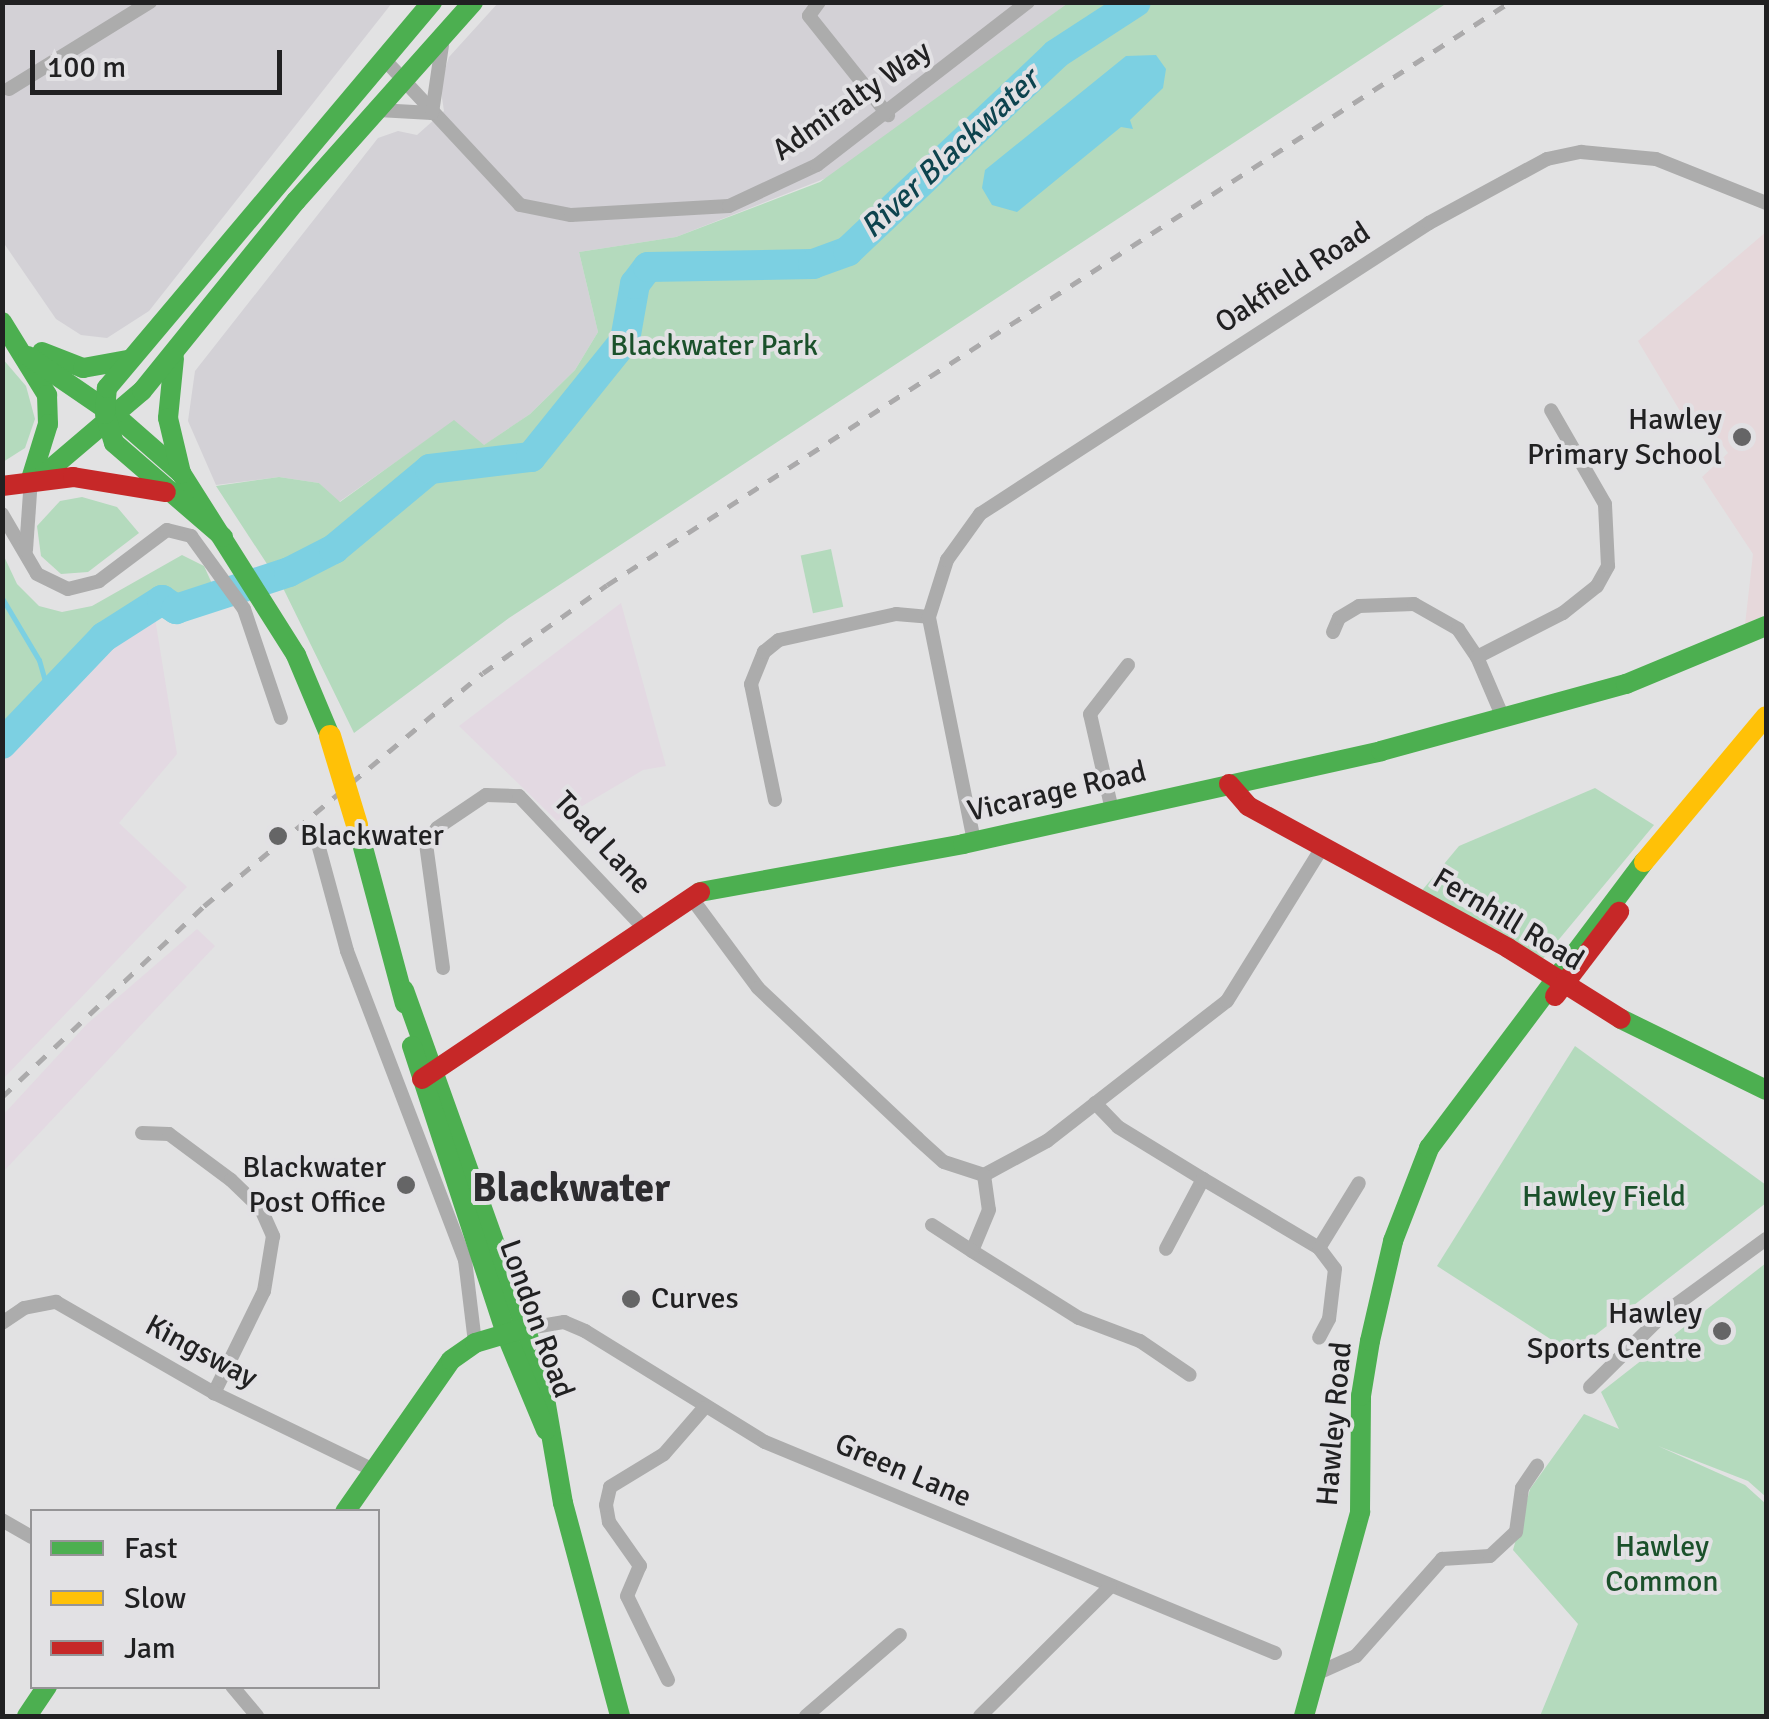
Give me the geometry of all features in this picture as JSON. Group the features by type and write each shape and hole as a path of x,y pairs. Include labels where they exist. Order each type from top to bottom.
{"main road":[{"path":"109,417 107,388 128,360 432,2"},
{"path":"36,478 109,417 176,350 401,79 473,2"},
{"path":"16,339 84,368 128,360"},
{"path":"16,339 49,416 36,478"},
{"name":"London Road","path":"16,339 109,417 177,484 216,546 238,560 268,606 330,736 358,825 428,1076 472,1257 515,1331"},
{"path":"2,486 36,478 177,484 167,403 176,350"},
{"name":"Vicarage Road","path":"428,1076 690,896 720,884 974,841 1504,720 1626,684 1766,626"},
{"name":"Hawley Road","path":"1304,1716 1320,1672 1360,1512 1362,1396 1393,1241 1429,1148 1766,716"},
{"name":"Fernhill Road","path":"1229,784 1248,806 1558,982 1766,1090"},
{"name":"London Road","path":"428,1076 551,1437 620,1716"},
{"path":"347,1509 440,1373 476,1342 515,1331"},
{"path":"27,1716 45,1689"}],"street":[{"path":"10,88 150,2"},
{"path":"403,33 415,2"},
{"path":"819,2 809,16 888,115"},
{"name":"Admiralty Way","path":"383,58 520,205 571,215 729,206 817,165 888,115 1028,2"},
{"path":"374,111 432,113 435,64 448,29"},
{"name":"Oakfield Road","path":"929,617 947,560 980,514 1508,174 1581,152 1622,153 1698,172 1766,203"},
{"path":"1476,657 1563,612 1597,586 1608,566 1606,504 1551,410"},
{"path":"26,550 36,478"},
{"path":"2,514 42,579 68,589 99,580 167,530 216,546 244,609 281,718"},
{"path":"1332,632 1339,618 1359,606 1414,604 1458,628 1476,657 1504,720"},
{"path":"775,800 751,684 764,652 779,640 896,614 929,617 974,841"},
{"path":"1112,810 1090,714 1128,665"},
{"name":"Toad Lane","path":"443,968 426,844 437,828 486,794 520,796 643,927"},
{"path":"318,844 347,950 400,1092 472,1257 476,1342"},
{"path":"690,896 758,988 916,1138 944,1162 984,1175 1047,1142 1227,1000 1322,848"},
{"name":"Vicarage Road","path":"400,1092 428,1076"},
{"path":"1096,1103 1118,1127 1319,1248 1335,1269 1329,1319 1319,1338"},
{"path":"142,1133 169,1134 232,1180 261,1209 272,1236 264,1291 214,1393"},
{"path":"972,1251 988,1210 984,1175"},
{"path":"1166,1248 1204,1179"},
{"path":"1319,1248 1359,1183"},
{"path":"932,1225 1078,1318 1140,1341 1190,1375"},
{"path":"1590,1388 1666,1312 1766,1238"},
{"name":"Kingsway","path":"2,1323 24,1308 56,1302 214,1393 375,1471"},
{"name":"Green Lane","path":"515,1331 564,1322 586,1331 704,1408 848,1479 1276,1653"},
{"path":"668,1680 627,1596 640,1566 609,1522 610,1487 664,1454 704,1408"},
{"path":"1320,1672 1356,1656 1442,1559 1490,1556 1516,1532 1522,1488 1537,1466"},
{"path":"2,1520 30,1536"},
{"path":"989,1714 1110,1586"},
{"path":"806,1716 827,1710 900,1635"},
{"path":"235,1689 258,1716"}],"shaded area":[{"path":"2,3 392,3 149,311 107,338 81,335 56,319 3,242"},
{"path":"498,3 1068,3 839,173 676,237 579,252 598,332 575,370 530,414 483,446 454,421 339,502 319,483 279,477 216,485 188,421 195,371 378,138 398,131 417,135 444,111 440,85 449,57"},
{"name":"Hawley Primary School","path":"1766,232 1766,614 1745,625 1753,554 1702,477 1728,453 1700,413 1686,421 1638,341"},
{"path":"621,603 666,766 643,770 557,821 459,726"},
{"path":"154,612 177,754 119,823 187,887 3,1079 3,749 18,741 107,641"},
{"path":"197,929 215,946 3,1172 3,1115 87,1024"}],"green space":[{"name":"Blackwater Park","path":"1068,3 1447,3 509,618 354,733 284,590 216,486 279,477 319,483 340,502 454,420 484,445 530,414 575,370 598,332 579,252 676,237 820,182"},
{"path":"2,358 26,386 35,419 25,448 3,462"},
{"path":"82,497 117,507 139,533 88,572 61,574 41,556 37,526 60,501"},
{"path":"831,549 843,607 813,613 801,555"},
{"path":"2,552 17,584 39,606 62,612 92,606 182,555 204,566 214,588 184,597 159,592 99,630 3,735"},
{"path":"1595,788 1654,825 1541,961 1419,894 1459,846"},
{"name":"Hawley Field","path":"1575,1046 1766,1185 1766,1203 1572,1353 1437,1266"},
{"name":"Hawley Common","path":"1766,1263 1766,1497 1748,1481 1658,1446 1745,1485 1766,1504 1766,1716 1540,1716 1578,1624 1513,1550 1530,1489 1584,1414 1619,1429 1601,1392"}],"water":[{"path":"1156,55 1166,69 1163,88 1130,120 1133,129 1121,127 1017,212 992,205 982,188 985,170 1126,56"}],"waterway":[{"name":"River Blackwater","path":"2,744 104,637 162,600 176,609 289,572 334,549 430,469 531,457 625,340 635,284 648,267 813,264 848,251 1056,54 1136,2"},
{"path":"2,598 39,660 49,695"}],"railway":[{"path":"2,1097 204,906 483,673 607,585 1510,2"}],"traffic: fast":[{"path":"223,537 114,443 105,414 107,388 432,2"},
{"path":"42,476 142,391 296,201 473,2"},
{"path":"2,322 47,395 48,424 31,479"},
{"path":"42,352 83,368 128,360"},
{"path":"28,356 117,417 181,473 296,655 330,736"},
{"path":"174,358 168,418 181,473"},
{"path":"700,892 963,844 1381,751 1626,684 1766,626"},
{"path":"357,825 405,1004"},
{"path":"1304,1716 1360,1512 1361,1396 1370,1341 1393,1241 1429,1148 1644,862"},
{"path":"404,990 540,1370 563,1503 620,1716"},
{"path":"1621,1019 1766,1090"},
{"path":"412,1046 506,1334 546,1430"},
{"path":"347,1509 451,1360 475,1343 522,1329"},
{"path":"27,1716 45,1689"}],"traffic: slow":[{"path":"1644,862 1766,716"},
{"path":"330,736 357,825"}],"traffic: jam":[{"path":"2,486 73,477 166,492"},
{"path":"1229,784 1248,806 1508,948 1621,1019"},
{"path":"422,1079 700,892"},
{"path":"1555,996 1619,912"}],"place":[{"name":"Hawley Primary School","path":"1742,437"},
{"name":"Blackwater","path":"278,836"},
{"name":"Blackwater Post Office","path":"406,1185"},
{"name":"Curves","path":"631,1299"},
{"name":"Hawley Sports Centre","path":"1722,1331"}],"district":[{"name":"Blackwater","path":"571,1188"}]}
